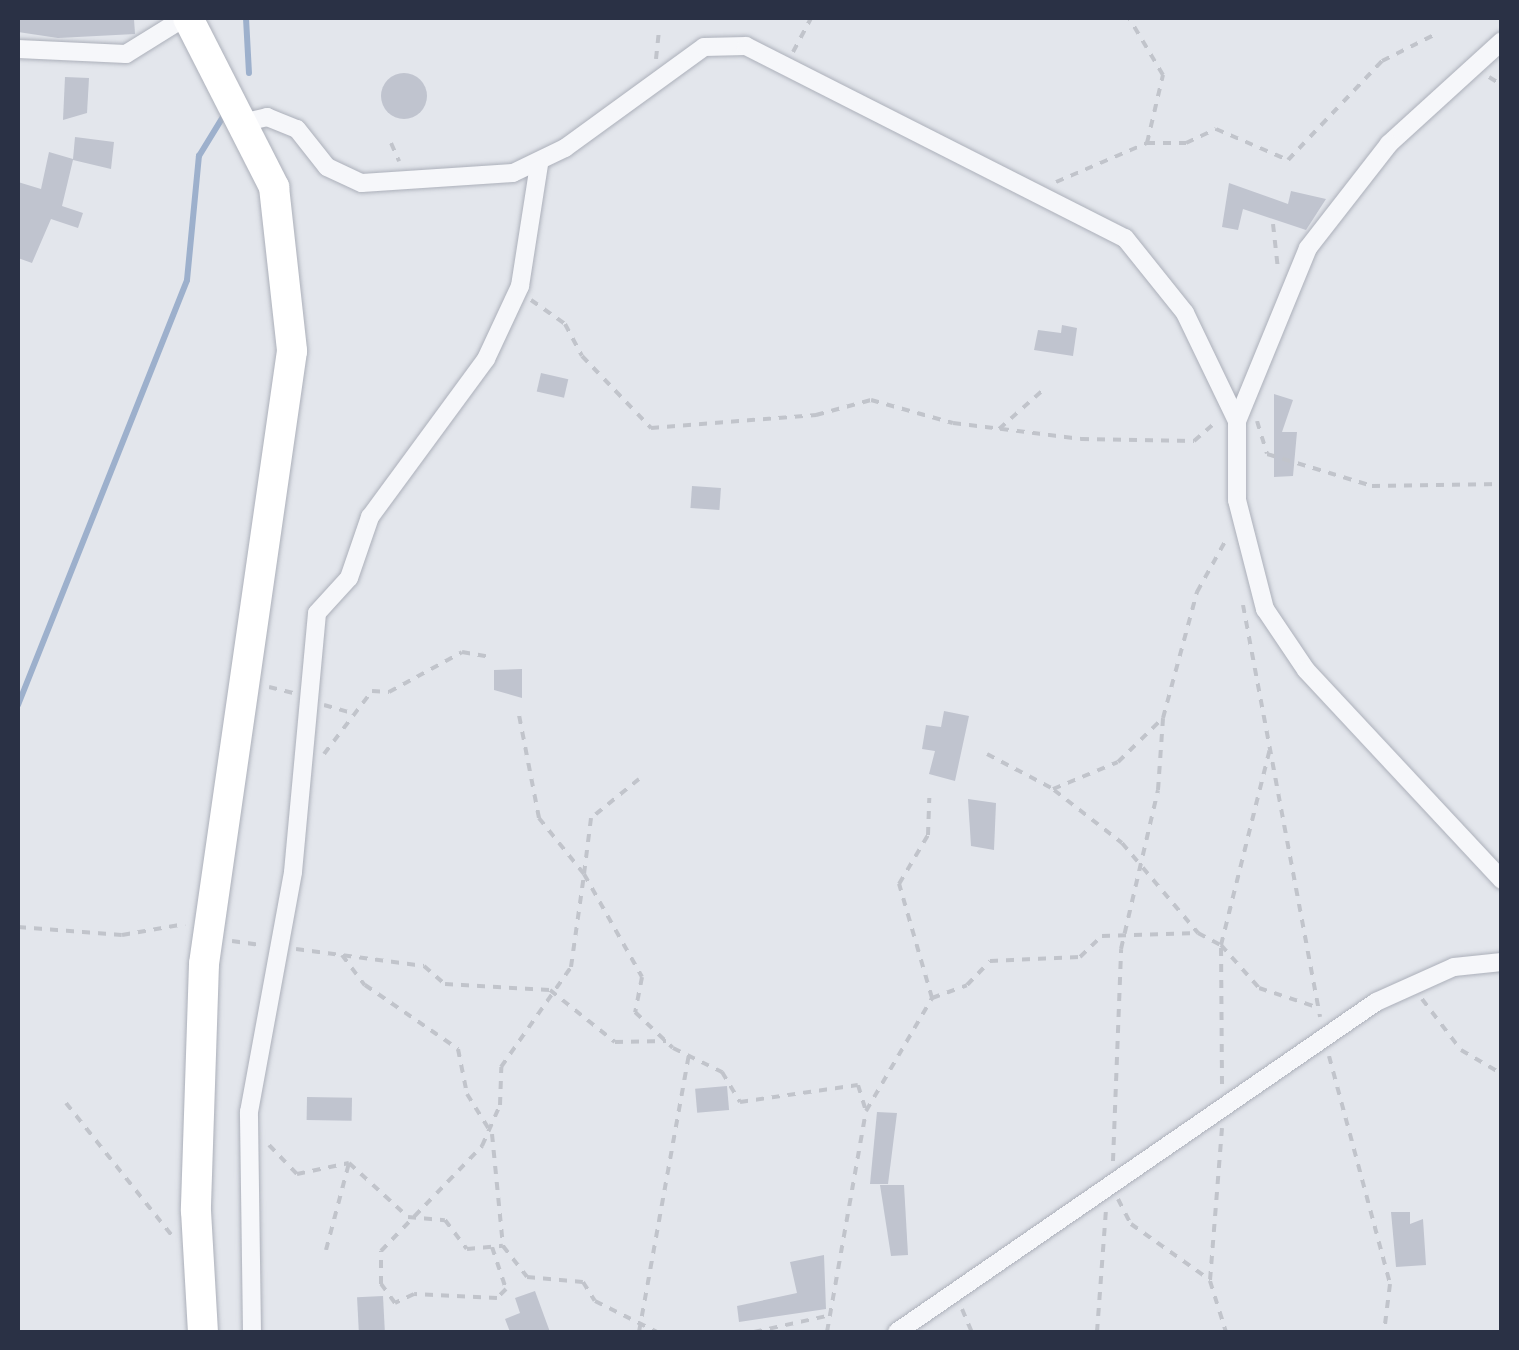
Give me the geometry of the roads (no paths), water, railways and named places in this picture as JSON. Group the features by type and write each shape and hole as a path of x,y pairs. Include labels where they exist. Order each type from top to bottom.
{"main road":[{"path":"186,18 246,122 285,239 292,350 208,928 199,1258 203,1332"}],"street":[{"path":"18,50 126,54 186,18"},
{"path":"1234,415 1280,298 1390,144 1502,41"},
{"path":"246,122 268,116 297,129 327,167 362,183 539,164 660,78 723,44 789,61 1125,238 1184,313 1234,415 1240,516 1254,583 1281,638 1502,880"},
{"path":"252,1332 250,1125 279,947 317,613 350,578 370,517 486,358 520,286 539,164"},
{"path":"897,1332 1108,1182 1413,982 1502,962"}],"waterway":[{"path":"246,18 249,73"},
{"path":"18,705 187,280 199,156 226,112"}]}
